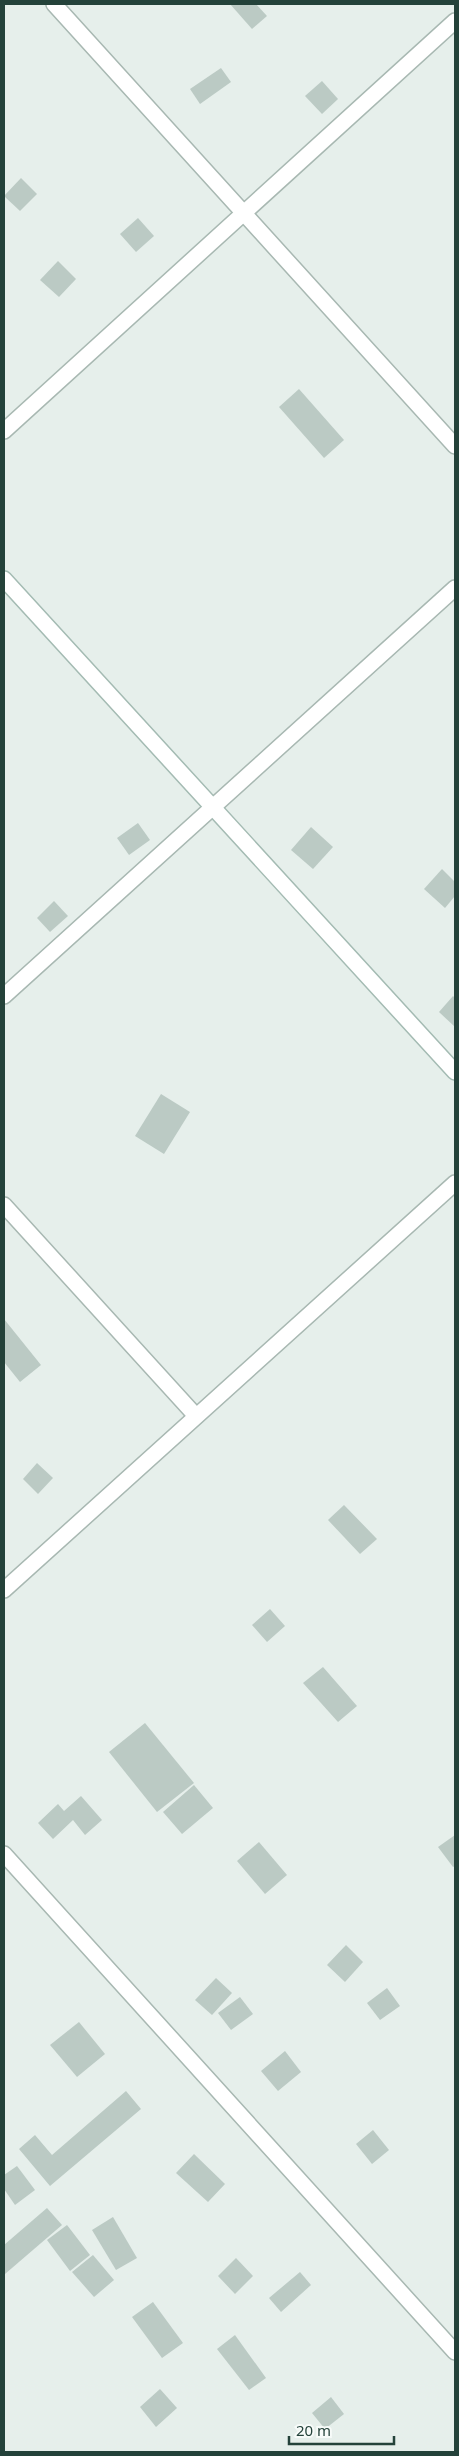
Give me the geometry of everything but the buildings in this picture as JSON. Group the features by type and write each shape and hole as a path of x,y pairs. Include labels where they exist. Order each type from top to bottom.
{"street":[{"path":"54,4 455,446"},
{"path":"4,431 455,21"},
{"path":"4,579 455,1072"},
{"path":"4,996 455,588"},
{"path":"4,1590 455,1183"},
{"path":"4,1205 196,1416"},
{"path":"4,1854 455,2352"}]}
